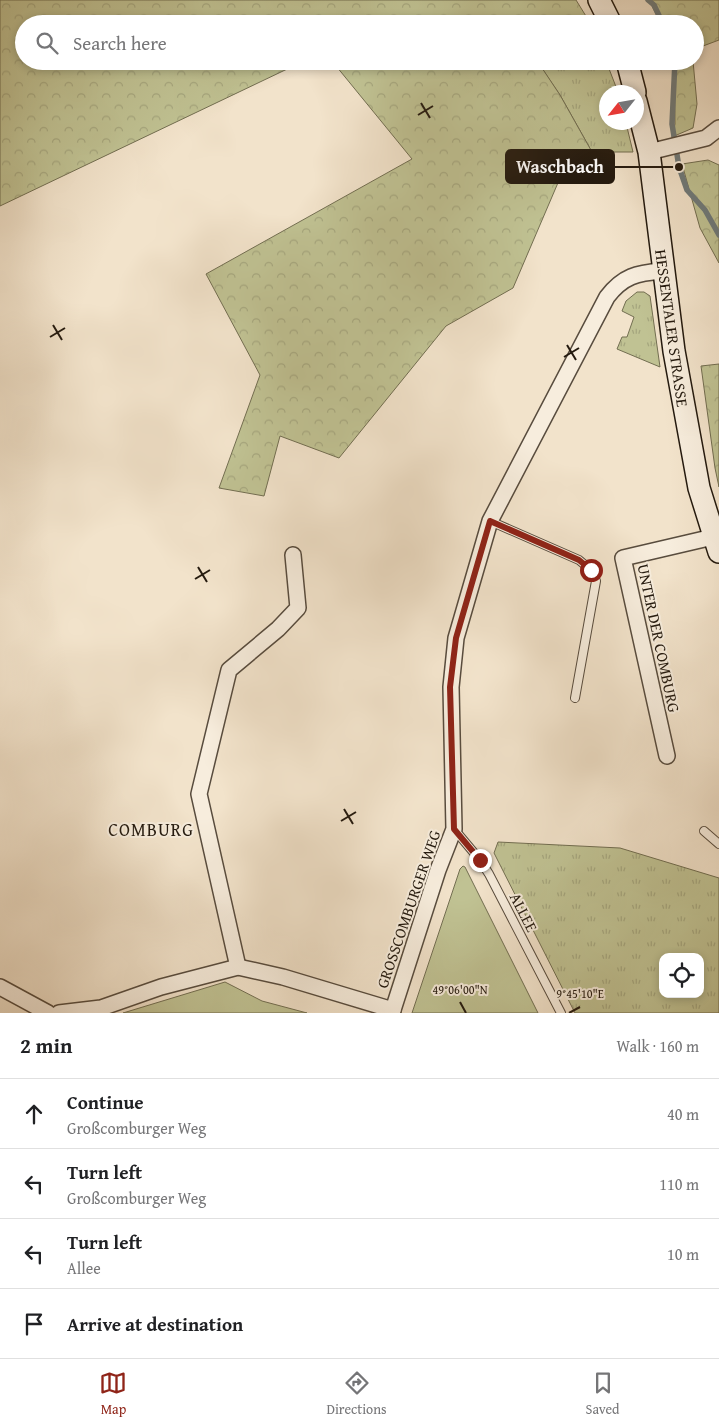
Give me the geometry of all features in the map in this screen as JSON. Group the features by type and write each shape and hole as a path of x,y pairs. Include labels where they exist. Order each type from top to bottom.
{"main road":[{"path":"599,0 606,15"},
{"path":"629,70 632,85"},
{"name":"HESSENTALER STRASSE","path":"643,130 649,152 662,270 674,351 697,478 716,544"}],"street":[{"path":"649,152 712,141 719,128"},
{"name":"GROSSCOMBURGER WEG","path":"392,1011 438,870 454,829 450,687 456,638 490,521 607,297 616,286 627,278 662,270"},
{"name":"UNTER DER COMBURG","path":"667,756 623,558 716,544"},
{"path":"238,967 199,794 229,670 278,629 298,608 293,555"},
{"path":"59,1013 101,1008 161,987 238,967 283,977 392,1011"},
{"path":"0,987 48,1013"}],"lane":[{"path":"490,521 579,560 591,570 596,581 574,698"},
{"name":"ALLEE","path":"454,829 489,874 561,1013"},
{"path":"704,831 719,844"}],"green space":[{"path":"0,0 576,0 585,15 15,15 15,70 285,70 0,206"},
{"path":"646,0 719,0 719,40 704,46 704,15 656,15"},
{"path":"339,70 543,70 560,95 592,152 572,150 513,288 446,326 339,458 280,436 264,496 219,488 260,375 206,274 412,159"},
{"path":"543,70 609,70 615,85 599,85 599,130 628,130 633,152 592,152 560,95"},
{"path":"674,70 694,70 697,104 693,128 672,137 675,124"},
{"path":"708,160 719,165 719,263 700,228 682,164"},
{"path":"637,292 644,292 650,296 660,367 617,349 622,337 627,337 634,317 622,311 626,301"},
{"path":"719,364 719,487 701,366"},
{"path":"498,842 620,848 719,878 719,1013 575,1013 494,853"},
{"path":"463,866 538,1013 412,1013 460,869"},
{"path":"225,982 262,1001 307,1013 123,1013"}],"waterway":[{"path":"648,0 654,5 659,15"},
{"path":"675,70 672,124 679,167 687,190 705,210 719,235"}],"place":[{"name":"Waschbach","path":"679,167"}],"district":[{"name":"COMBURG","path":"151,829"}],"route":[{"path":"480,860 454,829 450,687 456,638 490,521 579,560 591,570"}]}
